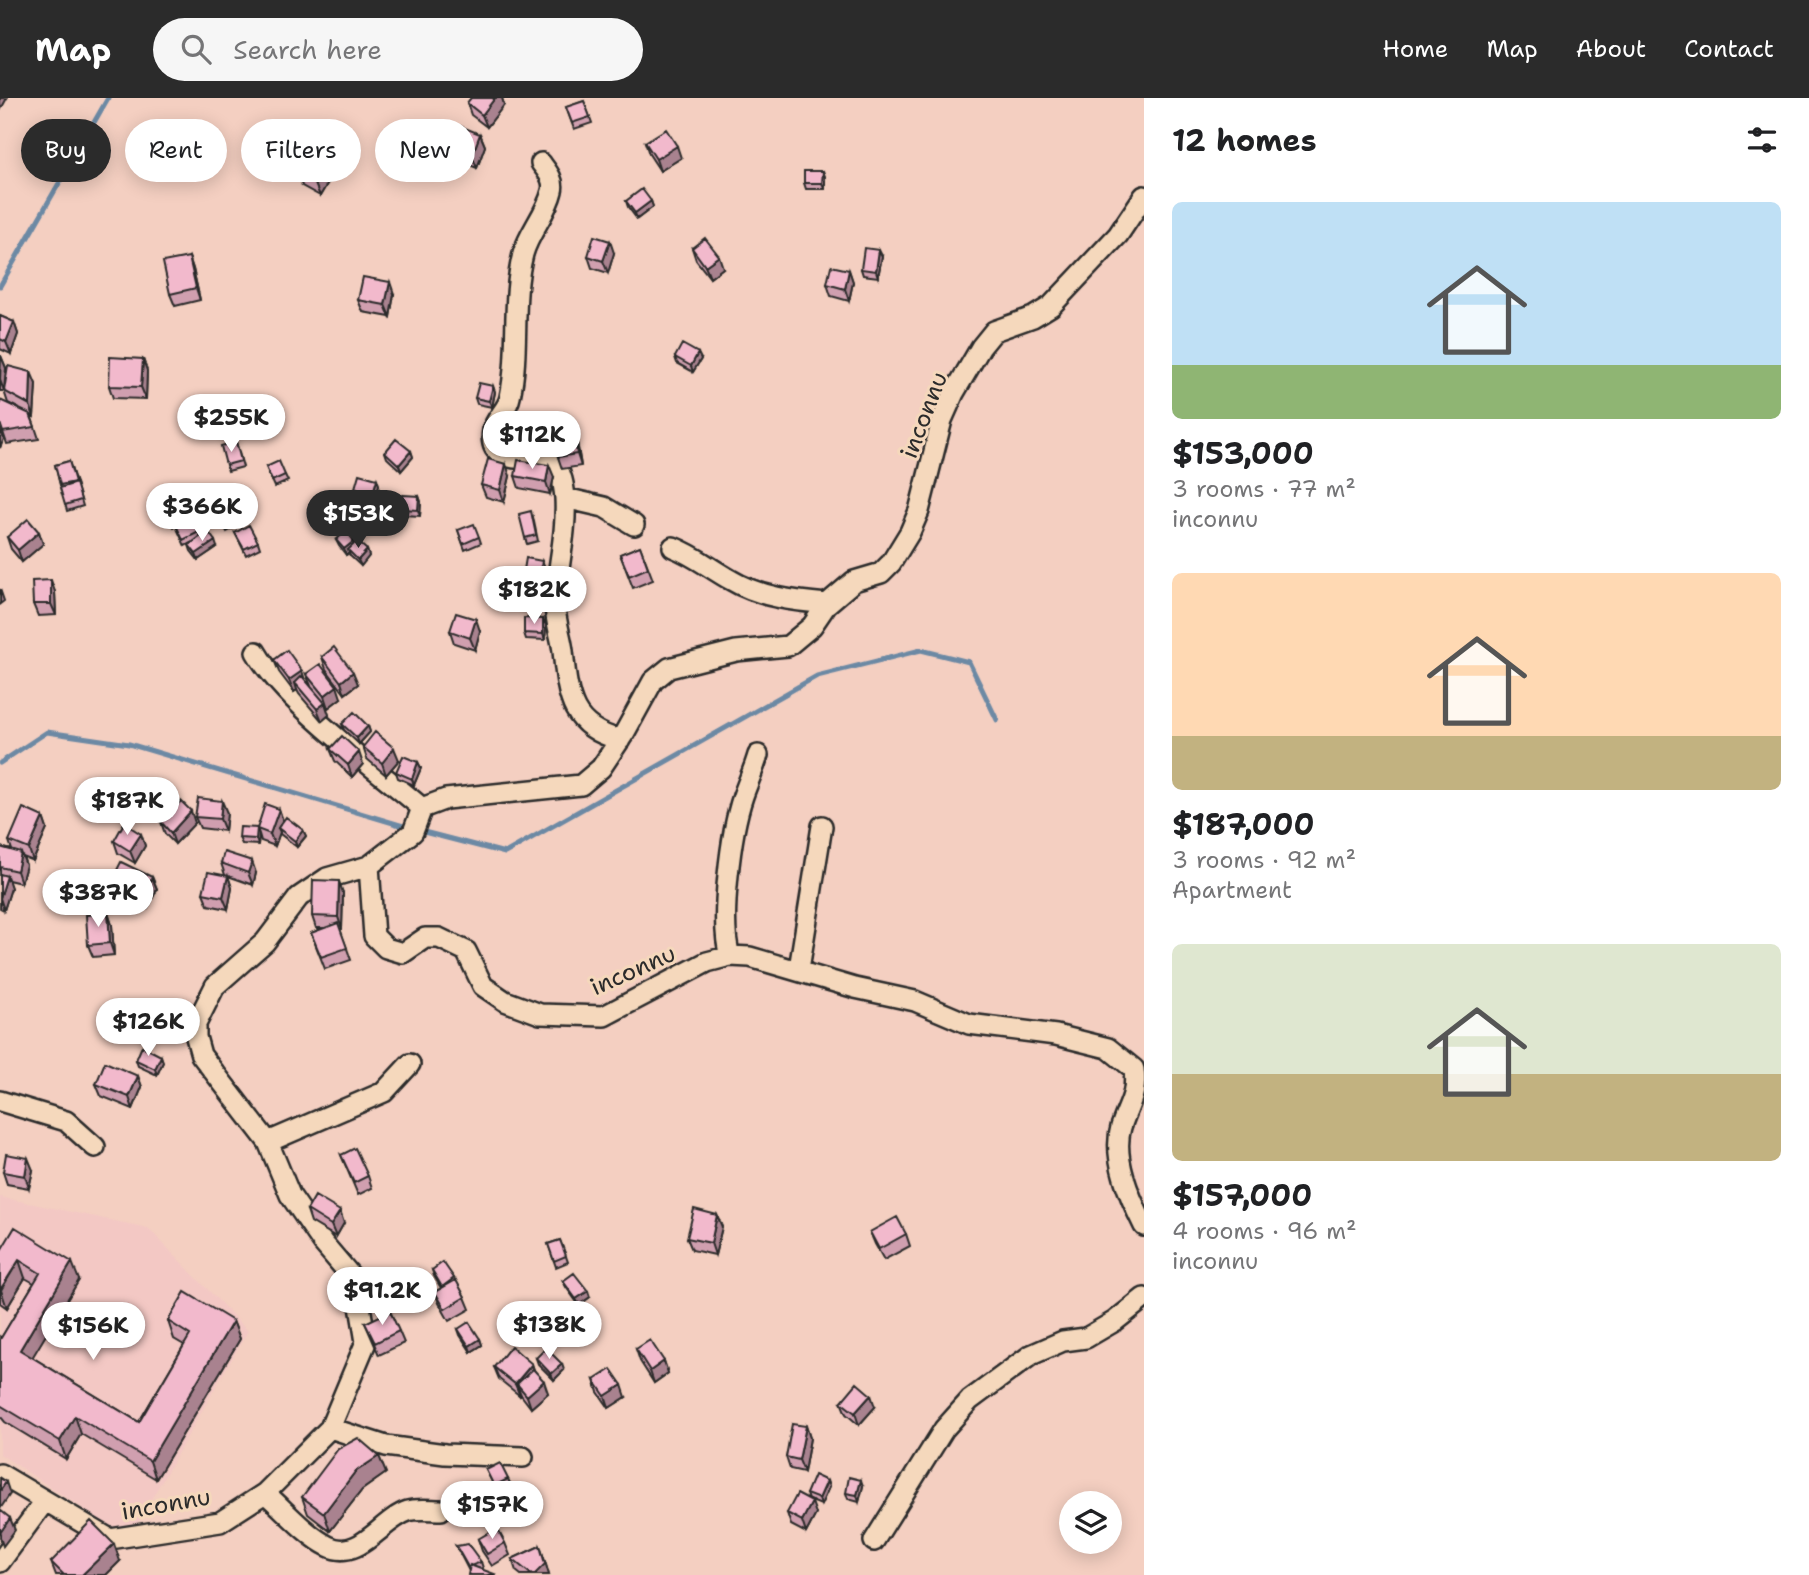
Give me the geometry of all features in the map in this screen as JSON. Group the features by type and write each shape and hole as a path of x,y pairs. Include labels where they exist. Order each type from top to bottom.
{"street":[{"path":"541,163 551,176 553,189 524,252 516,308 510,397 494,427 493,436 495,448 503,454 554,464 560,473 565,498 563,557 555,602 564,677 575,710 584,724 598,734 620,740"},
{"name":"inconnu","path":"46,1501 110,1539 220,1522 265,1493 330,1428 366,1342 356,1282 323,1243 290,1195 268,1142 201,1055 196,1024 215,986 265,942 299,897 327,878 369,866 413,832 421,810 446,799 581,785 600,768 620,740 653,681 669,668 736,651 788,646 812,626 827,604 854,581 881,573 891,563 910,532 919,511 942,420 981,346 994,331 1032,317 1051,306 1118,235 1144,196"},
{"path":"565,498 604,507 634,525"},
{"path":"673,547 691,554 733,582 785,600 827,604"},
{"path":"256,652 268,671 336,736 421,810"},
{"path":"730,956 726,944 729,873 743,797 758,755"},
{"path":"799,969 822,826"},
{"name":"inconnu","path":"369,866 374,936 386,948 403,953 425,938 439,938 466,951 483,986 505,1001 540,1014 604,1016 707,962 730,956 750,957 799,969 855,988 915,1001 969,1024 1056,1035 1108,1048 1134,1069 1138,1109 1121,1126 1118,1152 1134,1206 1144,1226"},
{"path":"268,1142 384,1092 410,1064"},
{"path":"0,1101 66,1121 95,1147"},
{"path":"874,1541 944,1429 970,1400 1031,1355 1063,1341 1086,1338 1115,1321 1144,1298"},
{"path":"330,1428 386,1446 445,1454 523,1457"},
{"path":"0,1474 46,1501 0,1562"},
{"path":"265,1493 326,1545 344,1550 355,1549 369,1536 410,1510 441,1510"}],"shaded area":[{"path":"0,1197 148,1228 248,1331 133,1531 120,1533 0,1454"}],"building":[{"path":"471,98 495,98 482,115 467,103"},
{"path":"584,101 590,117 572,123 566,107"},
{"path":"666,129 677,146 656,159 645,142"},
{"path":"475,132 480,134 475,148"},
{"path":"804,171 823,171 822,183 804,183"},
{"path":"642,189 651,201 635,213 626,201"},
{"path":"594,236 610,241 603,261 588,256"},
{"path":"705,238 719,256 705,266 692,248"},
{"path":"864,248 879,250 876,271 861,269"},
{"path":"189,257 196,288 170,294 163,262"},
{"path":"831,266 849,270 845,289 827,284"},
{"path":"363,277 390,282 385,305 358,300"},
{"path":"0,316 14,322 6,342 0,339"},
{"path":"682,344 698,353 691,366 675,357"},
{"path":"110,357 143,359 141,387 109,386"},
{"path":"8,366 31,372 30,405 4,391"},
{"path":"479,383 493,386 489,401 475,398"},
{"path":"0,400 30,414 35,427 3,432 0,423"},
{"path":"527,416 538,419 531,442 520,439"},
{"path":"573,430 577,454 558,457 553,433"},
{"path":"396,439 411,451 399,465 385,452"},
{"path":"236,442 241,461 226,465 221,446"},
{"path":"488,459 506,464 500,490 481,485"},
{"path":"518,460 549,465 546,482 515,476"},
{"path":"69,461 75,482 60,485 55,465"},
{"path":"279,461 285,475 272,481 266,467"},
{"path":"359,474 377,479 373,493 355,488"},
{"path":"76,483 81,500 65,505 60,488"},
{"path":"403,495 419,496 418,510 402,509"},
{"path":"179,497 187,513 172,521 164,504"},
{"path":"229,502 238,519 225,526 216,510"},
{"path":"531,511 536,535 525,538 519,514"},
{"path":"191,515 199,532 183,540 175,523"},
{"path":"28,519 39,532 18,550 7,537"},
{"path":"474,524 479,537 463,544 458,530"},
{"path":"249,525 258,542 244,549 235,533"},
{"path":"208,531 215,541 196,554 189,545"},
{"path":"346,531 354,541 344,549 336,540"},
{"path":"357,541 367,550 358,560 348,550"},
{"path":"640,546 648,568 629,576 620,554"},
{"path":"526,558 542,561 540,573 524,570"},
{"path":"51,580 51,604 33,604 32,581"},
{"path":"456,613 476,619 470,638 450,631"},
{"path":"524,618 543,619 543,634 524,633"},
{"path":"334,647 353,672 341,682 322,657"},
{"path":"287,650 302,671 289,680 274,660"},
{"path":"320,664 337,686 324,696 306,674"},
{"path":"302,676 325,703 317,709 295,683"},
{"path":"354,712 368,726 357,738 342,724"},
{"path":"375,732 394,748 382,763 363,747"},
{"path":"342,736 359,752 348,765 330,749"},
{"path":"403,756 418,762 412,779 396,772"},
{"path":"198,798 222,801 220,819 195,817"},
{"path":"181,801 191,811 171,833 161,822"},
{"path":"265,804 279,809 270,834 257,829"},
{"path":"23,808 43,817 29,849 9,841"},
{"path":"286,817 303,830 295,841 278,828"},
{"path":"124,823 141,834 130,851 114,841"},
{"path":"240,827 257,828 256,839 239,838"},
{"path":"0,847 21,853 17,871 0,867"},
{"path":"224,852 252,861 248,873 221,863"},
{"path":"121,862 152,877 144,896 112,880"},
{"path":"208,872 228,876 223,897 203,893"},
{"path":"0,874 7,876 0,898"},
{"path":"313,880 339,881 338,917 312,916"},
{"path":"108,913 110,943 88,945 86,915"},
{"path":"338,923 347,948 321,957 311,933"},
{"path":"142,1046 161,1056 155,1069 136,1060"},
{"path":"105,1062 138,1076 129,1097 96,1084"},
{"path":"355,1148 368,1176 354,1183 341,1155"},
{"path":"6,1154 28,1158 25,1176 3,1172"},
{"path":"315,1196 340,1211 331,1225 307,1210"},
{"path":"694,1209 717,1215 711,1243 687,1238"},
{"path":"897,1217 906,1234 879,1249 870,1232"},
{"path":"15,1227 72,1262 20,1350 139,1422 190,1335 168,1321 185,1292 233,1321 150,1461 75,1416 60,1441 0,1405 0,1337 40,1273 19,1260 0,1290 0,1252"},
{"path":"560,1240 566,1256 554,1261 548,1244"},
{"path":"443,1262 454,1278 442,1287 432,1270"},
{"path":"574,1273 588,1291 576,1299 563,1281"},
{"path":"456,1280 465,1297 445,1309 435,1292"},
{"path":"390,1311 399,1331 375,1343 365,1323"},
{"path":"469,1322 480,1339 469,1346 458,1329"},
{"path":"650,1340 664,1361 650,1371 636,1349"},
{"path":"511,1346 532,1364 515,1384 494,1367"},
{"path":"546,1348 562,1364 551,1374 536,1358"},
{"path":"533,1369 544,1381 527,1396 517,1384"},
{"path":"611,1369 622,1385 605,1396 594,1380"},
{"path":"857,1383 871,1395 855,1413 841,1402"},
{"path":"792,1424 806,1426 799,1460 786,1457"},
{"path":"358,1438 379,1456 355,1472 324,1513 302,1497 338,1449"},
{"path":"500,1463 508,1479 494,1486 486,1470"},
{"path":"814,1475 827,1481 819,1499 806,1494"},
{"path":"849,1477 861,1480 857,1495 846,1493"},
{"path":"0,1478 6,1482 0,1491"},
{"path":"797,1494 812,1502 802,1521 787,1513"},
{"path":"0,1510 10,1518 0,1533"},
{"path":"91,1521 114,1544 82,1575 64,1575 51,1562"},
{"path":"497,1528 505,1543 487,1554 478,1539"},
{"path":"468,1544 481,1562 468,1567 456,1546"},
{"path":"540,1546 545,1564 534,1575 512,1559"},
{"path":"470,1565 497,1575 468,1575"}],"waterway":[{"path":"0,286 108,98"},
{"path":"420,831 505,853 817,676 921,650 969,662 997,720"},
{"path":"0,763 47,732 129,744 410,828"}]}
